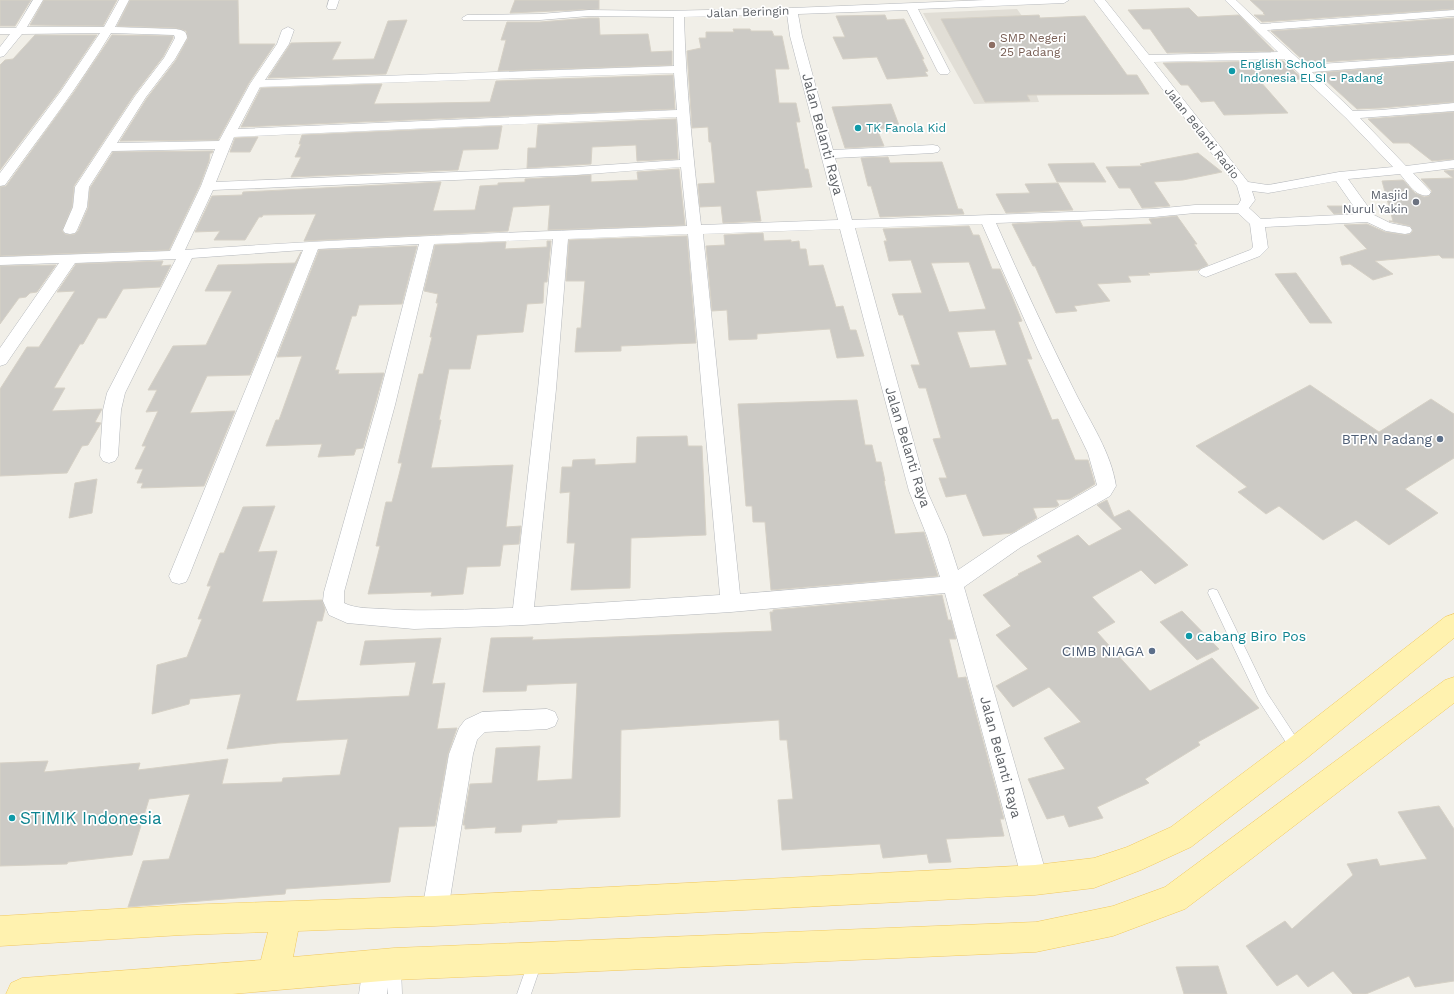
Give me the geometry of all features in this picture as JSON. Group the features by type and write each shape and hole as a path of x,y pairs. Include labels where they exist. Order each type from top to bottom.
{"main road":[{"path":"0,931 182,920 435,911 1035,880 1094,873 1131,860 1181,837 1297,749 1454,624"},
{"path":"22,994 167,984 274,974 381,975 536,959 1036,937 1113,920 1174,898 1454,688"},
{"path":"274,974 286,917"}],"street":[{"path":"0,54 20,31 38,0"},
{"path":"0,182 49,116 109,30 124,0"},
{"path":"658,0 671,14 680,68 687,164 695,231 730,603"},
{"name":"Jalan Beringin","path":"467,18 540,17 575,10 671,14 792,11 1064,0"},
{"path":"1099,0 1147,59 1288,55"},
{"path":"1230,0 1350,115 1424,192"},
{"path":"911,6 944,72"},
{"name":"Jalan Belanti Raya","path":"792,11 796,36 848,225 918,491 937,536 953,584 1035,880"},
{"path":"1259,27 1454,14"},
{"path":"0,32 109,30 170,32 181,34 181,38 169,59 141,96 82,187 80,207 70,230"},
{"path":"109,456 112,410 116,393 180,255 223,145 256,84 283,44 288,30"},
{"path":"1302,69 1454,58"},
{"name":"Jalan Belanti Radio","path":"1147,59 1175,98 1244,186 1248,200 1242,209"},
{"path":"256,84 680,68"},
{"path":"1350,115 1381,114 1454,107"},
{"path":"229,133 683,114"},
{"path":"107,147 223,145"},
{"path":"828,154 933,149"},
{"path":"208,186 576,171 687,164"},
{"path":"1244,186 1268,189 1339,176 1454,164"},
{"path":"1339,176 1369,218 1386,227 1405,230"},
{"path":"2,261 180,255 312,245 428,239 695,231 1195,209 1242,209 1257,223 1262,248 1256,253 1206,272"},
{"path":"428,239 386,405 334,592 333,601 336,610 347,614 370,618 414,620 523,616 730,603 953,584 1014,542 1103,491 1107,486 1107,477 1096,452 1021,298 987,218"},
{"path":"1257,223 1369,218"},
{"path":"523,616 547,389 561,235"},
{"path":"179,576 312,245"},
{"path":"0,360 70,259"},
{"path":"435,911 461,754 466,735 473,727 482,722 547,719"}],"lane":[{"path":"1213,593 1263,697 1297,749"},
{"path":"524,994 536,959"},
{"path":"381,975 395,994"}],"shaded area":[{"name":"SMP Negeri 25 Padang","path":"1017,9 1066,77 1031,79 1039,102 974,104 923,13"}],"building":[{"path":"0,0 31,0 15,26 0,26"},
{"path":"44,0 117,0 103,26 30,25"},
{"path":"130,0 238,0 239,44 275,44 249,83 218,140 120,141 147,98 176,60 188,38 186,31 176,28 117,26"},
{"path":"515,0 599,0 599,9 510,13"},
{"path":"1250,0 1454,0 1454,9 1262,22 1254,15 1265,15 1264,13"},
{"path":"1189,8 1198,17 1239,15 1274,51 1167,53 1150,29 1143,29 1128,10"},
{"path":"885,15 887,20 904,19 924,59 922,59 928,71 925,72 928,76 887,79 877,57 843,59 833,37 845,37 836,16"},
{"path":"1039,15 1040,18 1085,16 1127,75 1137,75 1149,94 1027,95 1030,101 985,102 941,19"},
{"path":"599,18 600,35 648,34 651,52 672,51 672,65 498,71 506,40 501,40 507,22 540,22"},
{"path":"1454,18 1454,54 1306,63 1271,31"},
{"path":"407,20 386,74 268,78 291,43 341,42 332,60 374,59 388,21"},
{"path":"733,29 772,31 774,36 782,36 789,69 775,69 779,103 796,103 800,122 796,122 805,169 808,169 812,187 756,191 761,221 723,223 721,206 700,207 698,184 715,183 708,127 692,128 687,51 701,48 699,38 706,38 706,32 734,32"},
{"path":"35,35 97,35 60,90 0,170 0,65 5,60 13,59"},
{"path":"112,35 173,36 173,38 163,57 134,95 74,186 72,207 62,231 65,234 70,235 75,234 78,231 88,208 90,188 113,152 213,151 210,153 209,161 200,185 169,250 0,256 0,187 6,186 74,92"},
{"path":"1283,61 1303,79 1260,81 1288,113 1224,115 1214,101 1201,102 1188,85 1181,85 1163,63"},
{"path":"1454,62 1454,102 1381,108 1357,109 1323,78 1315,73"},
{"path":"673,75 675,109 241,127 261,88 382,84 374,104 490,102 496,81"},
{"name":"TK Fanola Kid","path":"891,104 900,128 877,129 884,146 845,148 832,107"},
{"path":"1454,112 1454,159 1432,161 1409,143 1393,143 1368,119"},
{"path":"676,119 678,159 637,161 636,145 592,147 591,164 527,168 528,148 536,148 538,125"},
{"path":"502,126 498,149 463,150 458,170 291,177 301,157 295,157 301,144 299,144 302,135"},
{"path":"258,137 250,152 230,152 235,138"},
{"path":"1198,153 1222,172 1183,180 1154,182 1170,206 1142,208 1130,188 1119,188 1106,167 1142,166 1140,164"},
{"path":"888,157 890,163 942,162 958,209 962,209 964,214 880,217 871,186 868,186 861,158"},
{"path":"1094,163 1106,182 1057,182 1048,164"},
{"path":"679,169 685,225 548,230 550,205 513,207 508,231 304,241 316,214 263,215 262,217 259,217 245,240 214,240 220,231 195,232 212,196 242,195 243,192 441,182 433,211 475,210 480,186 498,185 498,183 525,182 525,179 591,175 591,182 638,180 637,172"},
{"path":"1454,170 1454,258 1442,258 1439,255 1375,261 1393,274 1373,280 1350,264 1342,265 1340,257 1367,249 1344,225 1367,224 1385,232 1405,235 1410,234 1413,231 1410,226 1389,221 1393,221 1382,181 1403,180 1415,193 1424,197 1429,196 1432,191 1421,179 1453,178 1444,171"},
{"path":"1058,183 1073,210 1006,213 996,194 1030,193 1025,184"},
{"path":"1327,206 1351,206 1356,213 1334,214"},
{"path":"1177,216 1197,244 1194,244 1208,265 1198,270 1148,273 1150,275 1128,276 1131,282 1097,284 1110,301 1074,306 1077,311 1056,313 1035,266 1033,266 1012,224 1080,221 1083,227 1152,224 1149,219"},
{"path":"969,226 973,235 979,235 992,269 1000,269 1022,321 1018,322 1032,359 1027,359 1052,420 1058,419 1075,460 1088,460 1095,484 1070,499 1056,500 1059,505 1056,507 1033,508 1037,518 1012,533 983,536 966,494 946,497 939,478 947,478 933,439 941,438 926,388 919,388 911,365 920,365 903,315 899,315 892,294 922,293 911,260 889,261 884,241 887,241 883,229","holes":["969,262 986,309 949,312 931,263","995,330 1007,365 970,368 957,332"]},
{"path":"763,233 764,241 799,241 800,249 806,249 809,266 823,265 836,307 843,306 850,330 856,330 864,356 837,358 830,329 757,334 757,339 729,340 727,310 712,311 706,246 725,245 724,235"},
{"path":"687,236 696,343 621,346 621,351 575,352 577,328 581,328 585,281 566,281 569,240"},
{"path":"547,241 551,241 547,282 544,282 543,303 527,304 523,332 477,335 470,369 449,369 439,420 441,420 431,468 513,465 506,527 521,526 519,544 503,545 500,566 467,567 463,594 431,596 432,592 368,594 380,546 376,546 386,502 392,502 402,463 398,463 419,374 423,374 432,337 430,337 438,303 436,303 438,294 424,291 435,245 506,242 505,249 547,247"},
{"path":"417,246 402,304 359,305 356,316 352,316 335,370 339,370 338,374 384,373 363,448 356,449 354,455 318,457 322,444 266,446 276,420 279,420 302,356 277,357 319,250"},
{"path":"301,252 250,375 207,376 190,413 235,411 204,486 141,488 143,483 137,483 143,469 135,469 146,446 142,446 158,411 146,412 157,390 148,390 173,346 206,345 232,291 205,291 218,265 295,263"},
{"path":"163,261 161,266 171,265 160,287 123,289 106,318 98,318 83,344 80,344 54,388 65,388 52,411 102,409 95,422 101,423 88,445 82,446 67,473 0,476 0,389 27,347 39,347 75,291 57,292 76,264"},
{"path":"56,265 37,292 30,293 26,297 19,298 0,324 0,266"},
{"path":"1296,273 1332,323 1310,323 1275,274"},
{"path":"1310,385 1379,432 1431,399 1454,414 1454,458 1405,489 1438,513 1389,545 1356,520 1323,540 1279,506 1266,514 1238,492 1247,487 1196,446"},
{"path":"857,400 865,445 872,445 876,462 881,462 895,534 924,532 938,576 771,590 765,522 753,522 752,506 746,506 738,404"},
{"path":"687,436 688,446 702,446 706,535 631,538 630,588 571,590 575,543 567,543 570,492 560,493 562,467 572,467 573,460 595,459 595,465 636,463 637,437"},
{"path":"97,479 92,513 69,518 75,483"},
{"path":"1107,500 1114,517 1129,510 1188,565 1155,584 1141,570 1092,597 1115,622 1097,632 1150,691 1212,658 1259,708 1198,742 1200,745 1145,779 1149,783 1097,807 1103,818 1069,827 1064,815 1047,819 1028,779 1065,769 1044,738 1081,722 1049,687 1013,707 996,686 1028,669 996,635 1011,626 983,595 1019,575 1018,574 1042,562 1037,556 1078,535 1089,546 1122,529 1097,505"},
{"path":"275,506 258,552 277,551 262,602 322,600 325,609 322,621 317,621 296,701 409,696 416,662 360,665 365,641 441,638 432,684 445,683 437,729 457,728 448,754 435,826 399,827 390,882 286,889 285,894 128,907 143,861 169,859 190,794 149,799 132,855 68,862 67,864 0,866 0,763 48,761 44,772 140,763 138,770 228,759 222,784 282,782 283,778 340,775 348,739 278,743 227,749 241,694 190,699 189,704 152,714 157,665 187,657 202,619 198,619 211,586 207,586 220,553 224,553 243,507"},
{"path":"942,595 948,620 951,620 956,639 949,639 958,678 966,677 1004,819 1000,819 1004,836 946,839 951,862 929,863 927,854 883,858 880,844 782,850 778,800 793,799 787,740 780,740 779,720 621,730 620,817 557,820 557,823 522,825 521,832 495,833 496,827 465,829 465,825 463,825 470,784 492,783 496,748 540,746 537,781 572,779 577,683 527,685 526,691 483,692 491,638 533,637 532,640 772,631 770,612 773,612 773,610"},
{"name":"cabang Biro Pos","path":"1182,611 1219,649 1197,660 1160,622"},
{"path":"1439,806 1454,829 1454,981 1415,987 1409,976 1366,994 1353,994 1333,971 1308,987 1297,974 1277,986 1246,946 1285,921 1292,929 1353,875 1347,864 1377,859 1380,866 1427,859 1398,812"},
{"path":"1218,966 1227,994 1184,994 1176,967"}],"place":[{"name":"SMP Negeri 25 Padang","path":"992,45"},
{"name":"English School Indonesia ELSI - Padang","path":"1232,71"},
{"name":"TK Fanola Kid","path":"858,128"},
{"name":"Masjid Nurul Yakin","path":"1416,202"},
{"name":"BTPN Padang","path":"1440,439"},
{"name":"cabang Biro Pos","path":"1189,636"},
{"name":"CIMB NIAGA","path":"1152,651"},
{"name":"STIMIK Indonesia","path":"12,818"}]}
